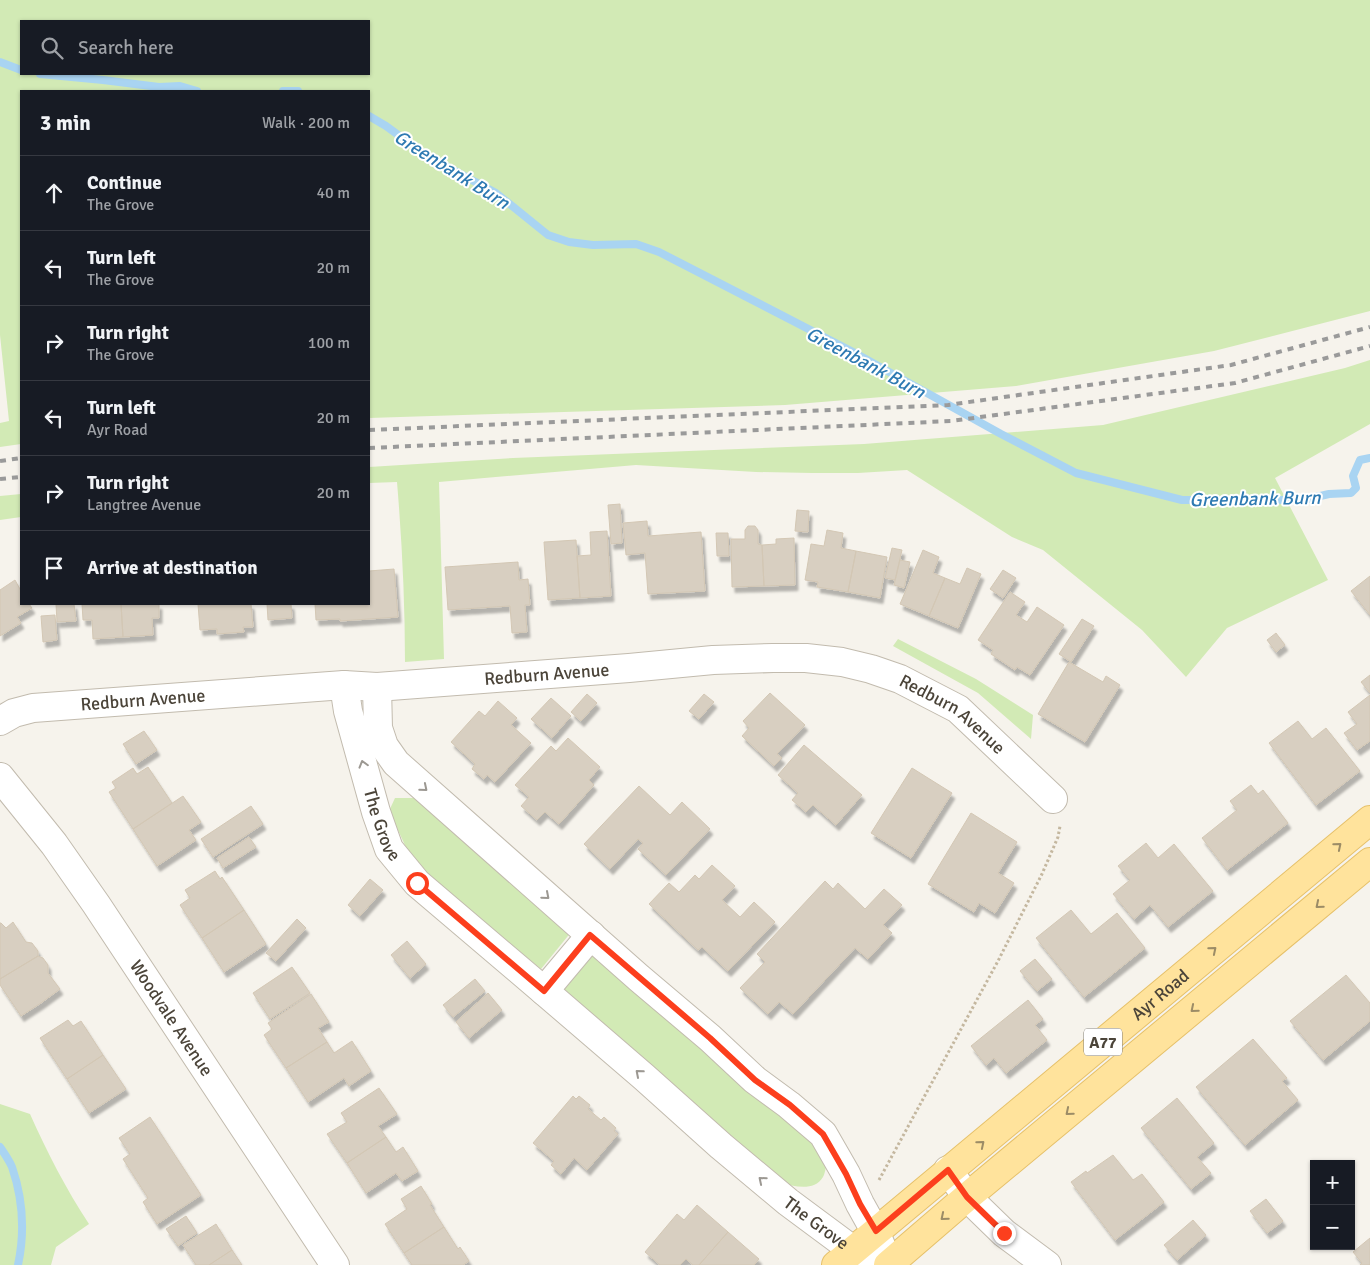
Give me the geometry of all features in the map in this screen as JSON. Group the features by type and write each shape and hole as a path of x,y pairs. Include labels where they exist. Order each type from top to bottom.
{"main road":[{"name":"Ayr Road","path":"845,1258 948,1170 1370,820"},
{"name":"Ayr Road","path":"888,1265 1370,862"},
{"path":"1141,1011 1163,1035"}],"street":[{"name":"Redburn Avenue","path":"0,722 14,713 34,708 344,684 377,687 713,660 806,658 842,662 900,679 958,709 1053,799"},
{"name":"The Grove","path":"344,684 348,711 376,812 389,849 417,883 788,1202 845,1258 888,1265 876,1231 823,1134 790,1105 755,1080 710,1038 590,935 396,763 384,746 378,728 377,687"},
{"name":"Woodvale Avenue","path":"0,777 54,844 96,904 335,1265"},
{"path":"544,991 590,935"},
{"path":"948,1170 967,1197 1004,1233 1047,1265"}],"path":[{"path":"860,1204 880,1178 998,961 1042,874 1058,837 1062,813 1053,799"}],"green space":[{"path":"0,0 1370,0 1370,311 1214,351 1016,386 785,405 370,418 370,90 20,90 20,444 0,447 0,423 9,421 0,335"},
{"path":"1370,360 1370,424 1275,478 1328,580 1227,628 1186,677 1142,630 1043,550 1012,537 907,470 858,473 756,472 636,465 439,482 444,659 405,662 403,572 397,482 370,483 370,467 513,458 864,444 1103,425 1345,368"},
{"path":"20,494 20,517 0,520 0,496"},
{"path":"898,639 976,679 1033,715 1031,739 978,693 893,646"},
{"path":"395,798 414,798 572,931 541,969 444,889 411,858 389,811"},
{"path":"595,953 801,1129 828,1157 824,1175 819,1182 804,1187 781,1183 561,993"},
{"path":"0,1104 30,1114 57,1170 89,1224 56,1247 51,1265 0,1265"}],"building":[{"path":"620,504 622,543 611,544 608,505"},
{"path":"797,510 809,511 808,532 795,531"},
{"path":"647,521 648,536 701,532 705,591 648,594 645,553 626,555 623,523"},
{"path":"748,526 755,526 758,530 758,544 762,545 764,586 732,587 731,539 745,539 745,530"},
{"path":"827,530 843,533 841,548 856,551 848,592 817,587 818,582 805,580 811,544 824,546"},
{"path":"607,531 611,596 580,598 577,556 591,555 590,532"},
{"path":"716,533 728,533 729,556 717,556"},
{"path":"794,538 795,585 764,586 762,545 776,544 776,539"},
{"path":"576,540 580,598 548,600 544,542"},
{"path":"892,548 902,550 895,580 885,578"},
{"path":"923,550 939,557 933,573 945,578 929,616 900,604"},
{"path":"856,551 887,557 880,598 848,592"},
{"path":"900,560 910,562 904,588 894,585"},
{"path":"518,562 519,580 528,579 530,605 525,605 527,632 512,633 510,606 448,610 445,567"},
{"path":"967,568 981,574 958,628 929,616 945,578 960,584"},
{"path":"394,569 398,617 340,621 340,619 316,620 315,605 370,605 370,571"},
{"path":"1003,570 1016,578 1003,598 990,589"},
{"path":"1370,576 1370,615 1351,591"},
{"path":"15,580 20,589 20,605 30,605 32,608 17,617 21,623 0,636 0,590"},
{"path":"1010,592 1025,602 1016,615 1027,622 1037,607 1064,625 1030,675 1017,667 1015,670 991,654 993,650 978,640"},
{"path":"56,605 74,605 76,621 57,622"},
{"path":"82,605 121,605 123,637 93,639 92,620 83,620"},
{"path":"121,605 159,605 159,618 152,618 153,635 123,637"},
{"path":"198,605 251,605 253,627 243,627 244,632 217,634 217,629 200,630"},
{"path":"267,605 291,605 292,618 268,620"},
{"path":"55,615 57,640 43,642 41,616"},
{"path":"1082,619 1094,626 1071,662 1059,654"},
{"path":"1276,633 1285,645 1276,652 1267,640"},
{"path":"1069,662 1103,682 1106,676 1120,685 1085,742 1038,714"},
{"path":"1370,675 1370,693 1361,682"},
{"path":"770,693 805,725 777,754 782,758 774,766 742,736 749,728 743,721"},
{"path":"587,694 597,703 581,721 571,712"},
{"path":"704,694 714,702 699,719 689,711"},
{"path":"1370,695 1370,741 1357,750 1344,733 1357,724 1348,712"},
{"path":"551,698 571,716 552,738 531,719"},
{"path":"498,701 517,718 511,725 531,743 495,782 487,775 484,779 472,769 475,764 451,742 479,711 485,716"},
{"path":"1298,721 1312,739 1326,728 1360,771 1316,805 1269,743"},
{"path":"144,731 157,750 136,764 123,744"},
{"path":"568,738 600,767 589,780 594,785 559,824 545,812 537,820 521,806 529,797 515,785 551,746 556,751"},
{"path":"804,745 862,795 836,825 813,805 806,812 792,800 798,793 778,775"},
{"path":"148,767 172,803 133,829 109,792 116,788 112,782 133,768 137,774"},
{"path":"912,768 952,793 911,858 871,833"},
{"path":"1251,785 1258,794 1263,790 1288,823 1227,870 1202,838 1237,810 1230,801"},
{"path":"639,786 670,815 682,802 710,829 666,875 638,849 643,843 638,839 610,869 584,844"},
{"path":"183,796 201,822 189,830 196,840 157,866 133,829"},
{"path":"251,806 263,824 213,857 201,839"},
{"path":"971,813 1017,842 998,873 1014,883 995,913 979,903 974,912 928,884"},
{"path":"249,837 256,847 223,868 217,858"},
{"path":"1146,843 1158,858 1174,844 1213,891 1168,927 1150,905 1134,919 1113,894 1130,880 1118,866"},
{"path":"712,865 735,886 722,900 740,917 754,902 775,922 728,971 702,947 698,950 649,904 669,883 679,892 695,875 699,879"},
{"path":"215,871 220,879 222,877 244,910 202,938 180,905 190,898 185,890"},
{"path":"370,879 383,890 360,916 348,905"},
{"path":"825,881 833,889 838,883 865,909 884,889 902,905 883,925 892,933 868,959 855,948 793,1014 779,1002 768,1014 740,988 765,962 757,954"},
{"path":"244,910 266,944 224,972 202,938"},
{"path":"1071,910 1091,934 1117,913 1145,948 1084,997 1036,938"},
{"path":"297,919 306,928 276,961 266,953"},
{"path":"13,922 26,942 32,943 38,951 38,956 0,979 0,923 6,928"},
{"path":"407,941 426,964 410,978 391,955"},
{"path":"38,956 43,958 48,965 48,973 60,989 21,1016 0,985 0,979"},
{"path":"1035,959 1052,979 1037,991 1020,971"},
{"path":"292,967 310,993 270,1019 253,993"},
{"path":"1346,975 1370,1003 1370,1021 1323,1060 1290,1021"},
{"path":"475,979 485,991 453,1017 443,1005"},
{"path":"488,993 502,1010 469,1038 456,1022"},
{"path":"311,994 329,1022 318,1028 327,1042 286,1068 264,1035 272,1029 268,1023"},
{"path":"1028,1000 1043,1019 1035,1025 1047,1040 1006,1073 994,1058 986,1065 971,1046"},
{"path":"68,1020 73,1026 81,1021 103,1055 67,1079 40,1038"},
{"path":"1253,1039 1287,1078 1282,1081 1298,1100 1245,1145 1196,1087"},
{"path":"352,1041 371,1071 349,1086 344,1078 308,1102 286,1068 327,1042 334,1053"},
{"path":"103,1055 126,1089 89,1113 67,1079"},
{"path":"379,1088 397,1114 378,1126 386,1137 347,1163 327,1134 347,1122 341,1113"},
{"path":"573,1096 576,1099 579,1096 590,1105 588,1109 601,1120 604,1117 616,1128 614,1131 618,1134 587,1170 574,1158 561,1174 551,1165 554,1161 533,1143"},
{"path":"1177,1098 1214,1143 1197,1157 1211,1173 1191,1189 1141,1128"},
{"path":"150,1117 201,1195 157,1224 143,1202 148,1198 123,1159 130,1154 119,1138"},
{"path":"386,1137 396,1152 403,1147 418,1171 402,1181 396,1173 366,1193 347,1163"},
{"path":"1113,1155 1133,1180 1142,1174 1164,1202 1115,1240 1071,1182"},
{"path":"421,1186 444,1227 404,1253 385,1224 407,1209 401,1199"},
{"path":"1266,1199 1283,1221 1267,1233 1250,1211"},
{"path":"697,1205 728,1232 699,1265 693,1265 686,1259 680,1265 660,1265 645,1252 677,1214 684,1220"},
{"path":"186,1216 197,1233 178,1246 166,1229"},
{"path":"1193,1220 1206,1235 1177,1260 1164,1245"},
{"path":"216,1224 232,1250 209,1265 196,1265 183,1245"},
{"path":"444,1227 458,1249 460,1247 469,1261 463,1265 412,1265 404,1253"},
{"path":"728,1232 759,1259 754,1265 699,1265"},
{"path":"1370,1238 1370,1265 1360,1265 1362,1263 1353,1252"},
{"path":"232,1250 242,1265 209,1265"}],"waterway":[{"name":"Greenbank Burn","path":"0,62 20,70"},
{"name":"Greenbank Burn","path":"50,75 159,87 180,86 194,90"},
{"name":"Greenbank Burn","path":"370,117 427,156 496,193 548,235 569,242 593,245 636,244 659,252 853,352 1076,473 1182,500 1303,500 1329,494 1351,493 1356,488 1353,476 1360,460 1370,458"},
{"path":"0,1147 12,1167 21,1203 22,1240 18,1265"}],"railway":[{"path":"370,430 948,405 1231,365 1370,327"},
{"path":"370,448 951,421 1235,383 1370,346"},
{"path":"0,461 20,458"},
{"path":"0,479 20,477"}],"route":[{"path":"417,883 544,991 590,935 710,1038 755,1080 790,1105 823,1134 876,1231 948,1170 967,1197 1004,1233"}]}
